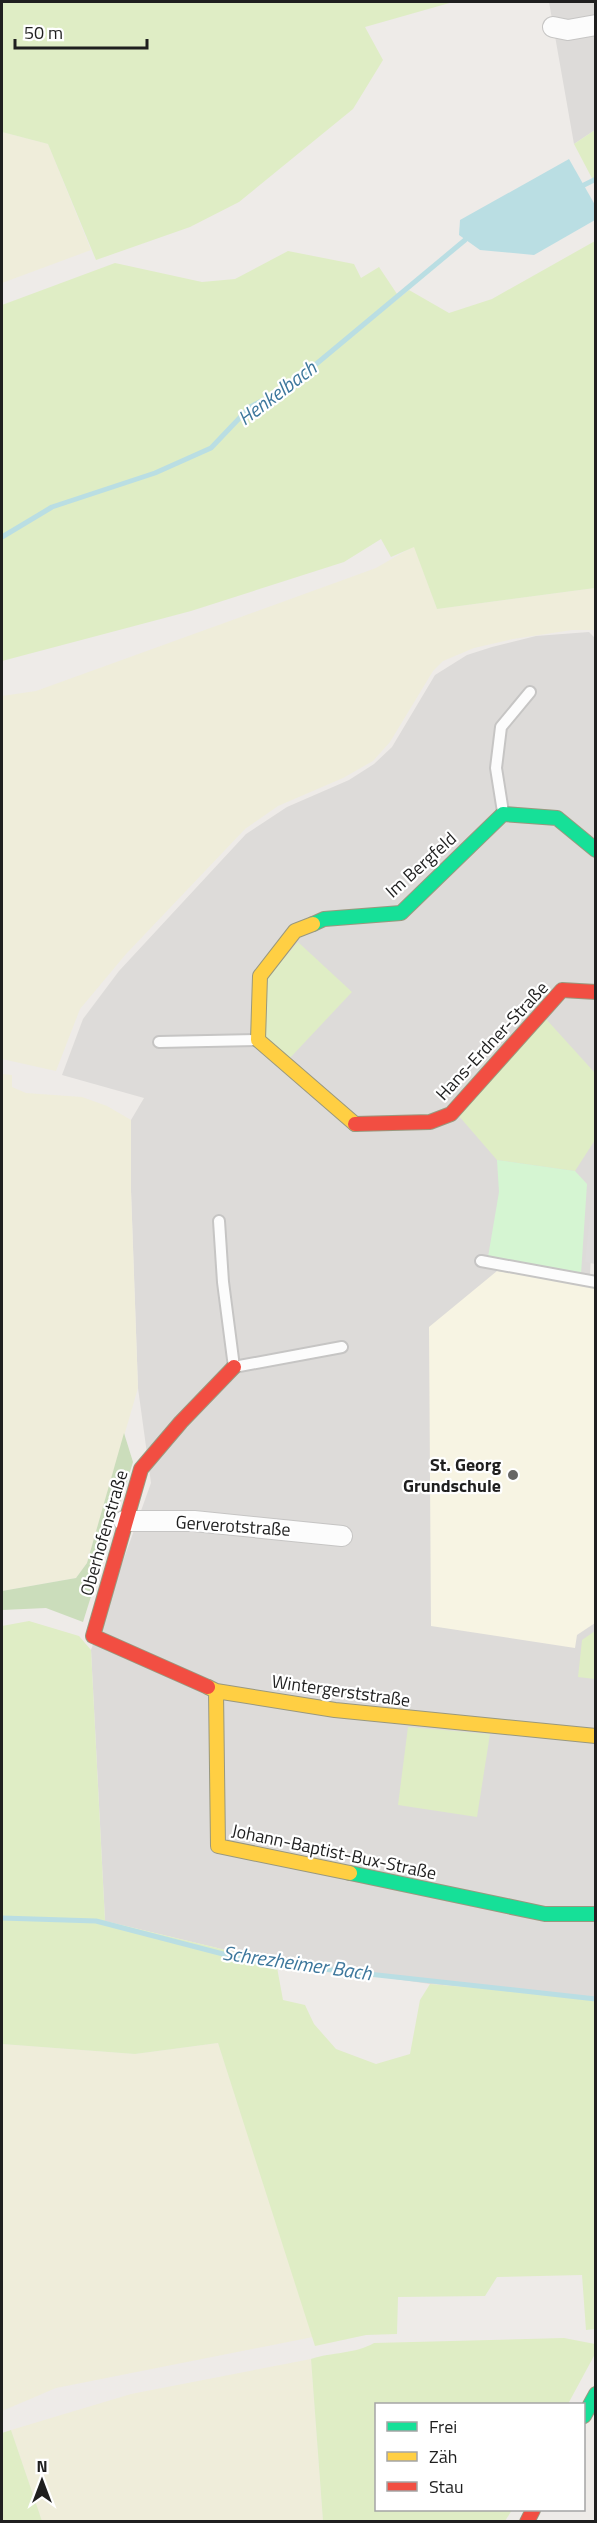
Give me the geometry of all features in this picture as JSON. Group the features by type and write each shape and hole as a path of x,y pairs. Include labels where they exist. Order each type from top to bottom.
{"street":[{"path":"553,27 568,30 596,25"},
{"path":"503,814 557,818 596,850"},
{"name":"Im Bergfeld","path":"258,1040 260,976 295,932 324,919 400,913 503,814"},
{"name":"Hans-Erdner-Straße","path":"258,1040 355,1124 430,1122 451,1114 562,990 596,992"},
{"name":"Oberhofenstraße","path":"93,1636 141,1468 234,1367"},
{"name":"Gerverotstraße","path":"124,1521 194,1521 342,1536"},
{"name":"Wintergerststraße","path":"93,1636 166,1671 216,1690 335,1710 596,1736"},
{"name":"Johann-Baptist-Bux-Straße","path":"216,1690 218,1846 545,1914 596,1914"},
{"path":"585,2414 596,2394"}],"lane":[{"path":"503,814 496,768 501,727 530,692"},
{"path":"159,1042 258,1040"},
{"path":"219,1221 223,1282 234,1367 342,1347"},
{"path":"481,1261 596,1282"}],"shaded area":[{"path":"549,2 595,2 595,130 574,144"},
{"path":"2,132 48,144 91,250 2,283"},
{"path":"414,546 437,609 595,588 595,630 572,630 513,639 474,648 443,661 433,671 390,742 373,761 343,778 278,806 245,829 126,954 80,1009 56,1071 2,1059 2,696 36,691 376,568"},
{"path":"589,632 595,638 596,1174 590,1274 596,1276 595,1998 430,1984 276,1962 105,1921 91,1650 151,1483 138,1388 131,1191 131,1120 144,1098 62,1075 83,1019 119,971 246,834 287,807 349,780 374,764 392,747 435,675 467,655 492,647 536,636"},
{"path":"2,1074 12,1075 12,1087 26,1093 82,1097 107,1106 131,1120 131,1191 138,1388 87,1563 76,1578 2,1591"},
{"path":"595,1171 595,1264 585,1262"},
{"name":"St. Georg Grundschule","path":"497,1271 595,1286 595,1623 577,1635 575,1648 431,1626 429,1327"},
{"path":"218,2043 313,2337 56,2388 2,2411 2,2044 135,2054"},
{"path":"311,2359 323,2521 42,2521 11,2430 131,2394"}],"green space":[{"path":"2,2 453,2 365,27 383,60 353,109 239,202 190,227 96,260 48,144 2,132"},
{"path":"595,130 595,184 574,144"},
{"path":"595,241 595,588 437,609 414,547 391,557 381,539 344,562 191,611 2,661 2,305 115,263 202,282 235,279 288,251 354,264 361,278 379,267 397,294 325,357 409,290 449,313 492,299"},
{"path":"298,942 352,992 289,1059 265,1038 267,978"},
{"path":"546,1019 595,1073 595,1140 575,1171 497,1160 458,1115"},
{"path":"497,1160 575,1171 587,1184 581,1274 488,1257 499,1192"},
{"path":"124,1433 133,1462 83,1622 46,1608 2,1610 2,1591 76,1578 87,1563"},
{"path":"29,1621 79,1636 91,1650 105,1921 276,1962 283,2000 305,2005 314,2024 336,2049 376,2064 410,2054 420,2000 430,1984 595,1998 595,2329 586,2330 582,2275 497,2277 485,2296 398,2297 397,2334 366,2335 315,2346 218,2043 135,2054 2,2044 2,1626"},
{"path":"595,1631 595,1679 578,1677 582,1640"},
{"path":"408,1727 490,1734 477,1817 398,1805"},
{"path":"564,2338 595,2344 595,2354 569,2403 375,2403 375,2511 511,2511 505,2521 323,2521 311,2359 367,2347 374,2343"},
{"path":"11,2430 42,2521 2,2521 2,2433"}],"water":[{"path":"569,159 595,205 595,220 534,255 480,250 459,235 460,220"}],"waterway":[{"name":"Henkelbach","path":"584,185 596,179"},
{"name":"Henkelbach","path":"2,537 52,507 155,473 211,448 250,407 277,393 309,370 465,240"},
{"name":"Schrezheimer Bach","path":"2,1918 96,1921 250,1961 596,1999"}],"traffic: fast":[{"path":"313,924 324,919 401,913 503,814 557,818 596,850"},
{"path":"350,1873 545,1914 596,1914"},
{"path":"585,2414 596,2394"}],"traffic: slow":[{"path":"313,924 295,931 260,976 258,1040 355,1124"},
{"path":"208,1687 216,1691 335,1710 596,1736"},
{"path":"216,1691 218,1846 350,1873"}],"traffic: jam":[{"path":"355,1124 430,1122 451,1114 562,990 596,992"},
{"path":"208,1687 93,1636 141,1469 181,1422 234,1367"},
{"path":"527,2522 532,2511"}],"place":[{"name":"St. Georg Grundschule","path":"513,1475"}]}
